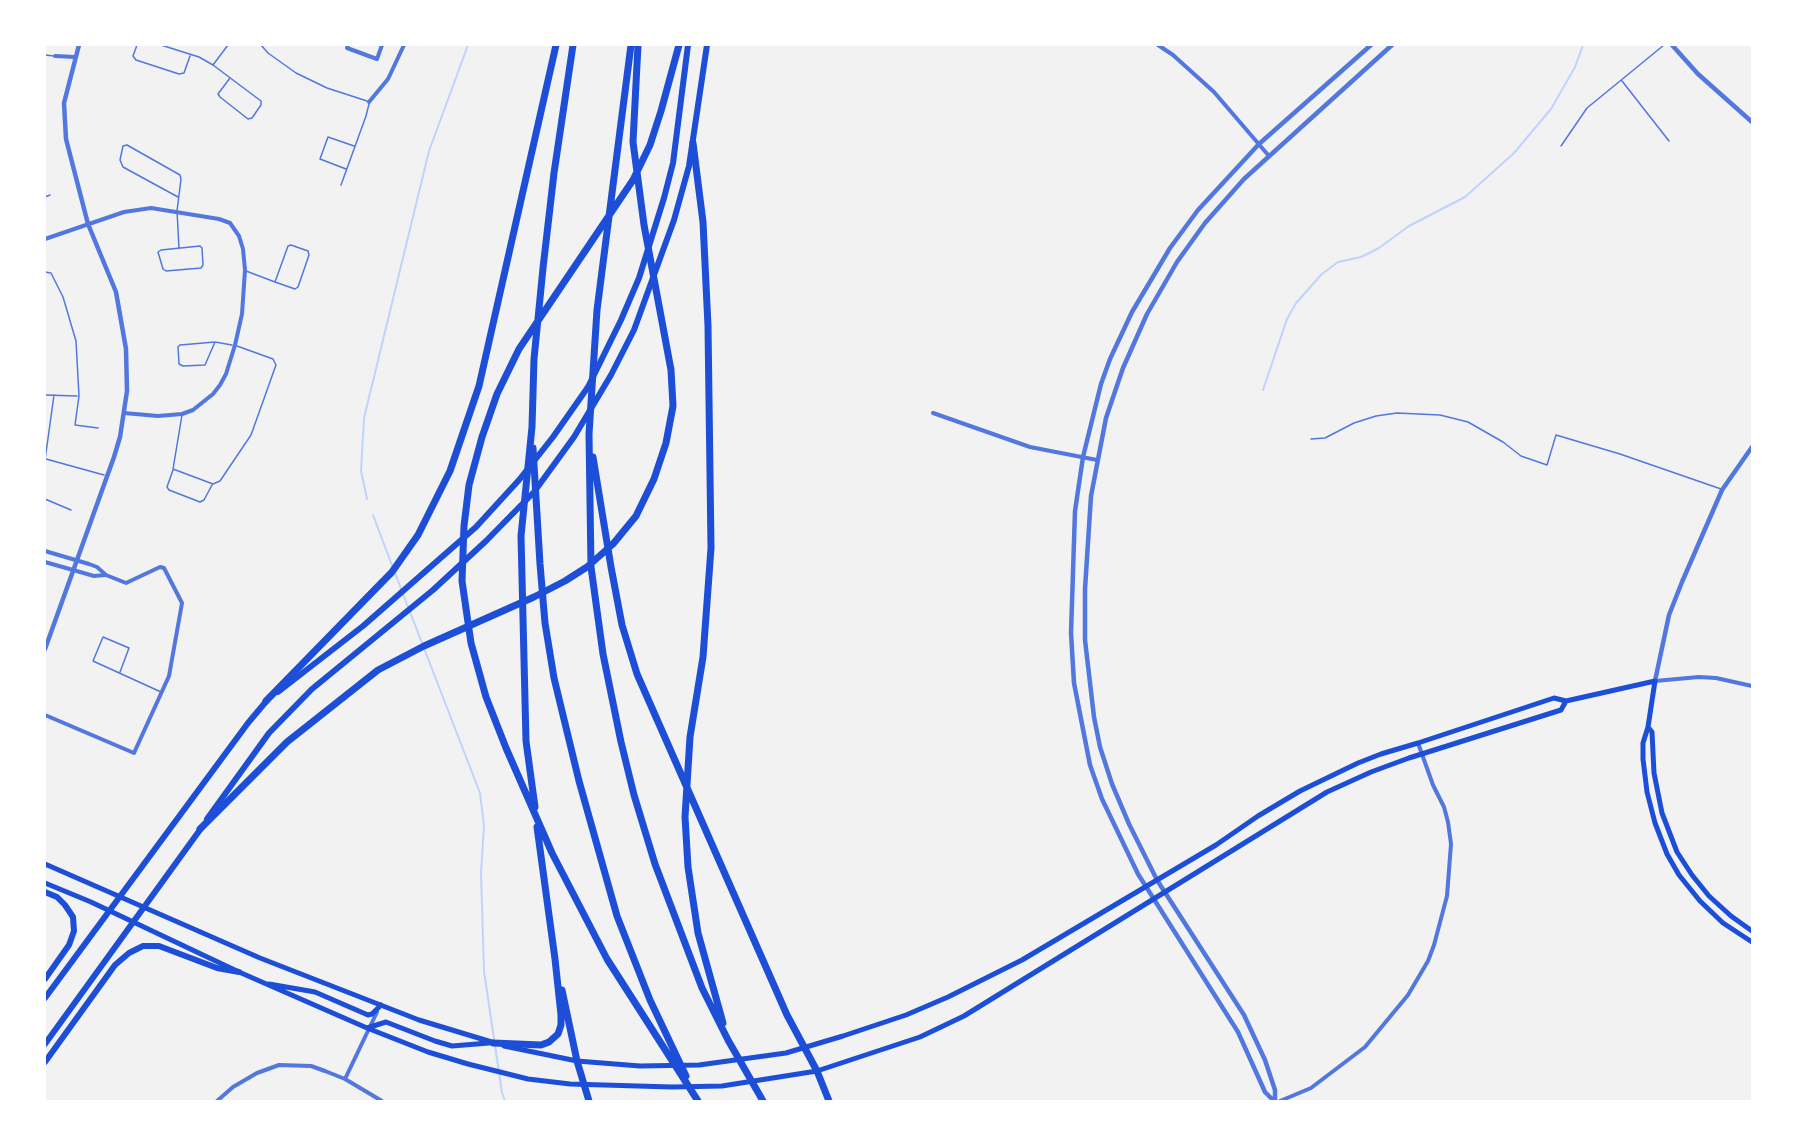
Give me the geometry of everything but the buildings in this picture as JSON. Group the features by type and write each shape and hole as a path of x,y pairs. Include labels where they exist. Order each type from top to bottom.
{"highway":[{"path":"266,701 392,572 418,535 439,496 461,444 479,386 556,45"},
{"path":"493,1043 541,1045 549,1042 558,1034 561,1015 526,741 521,536 532,427 534,359 543,268 573,45"},
{"path":"631,45 597,310 589,434 591,567 603,654 621,742 655,864 702,988 728,1040 763,1101"},
{"path":"200,829 287,742 378,670 424,646 565,581 588,567 614,544 636,516 654,479 666,443 673,406 671,370 644,225 633,142 638,45"},
{"path":"679,45 650,145 633,180 519,349 497,394 482,437 470,485 464,525 462,581 471,644 486,697 552,853 607,958 698,1101"},
{"path":"693,143 703,222 708,326 711,548 703,657 690,737 685,817 688,867 698,933 728,1040"},
{"path":"532,427 545,623 554,678 579,781 617,916 650,1000 698,1101"},
{"path":"589,434 622,625 637,674 787,1015 817,1071 829,1101"},
{"path":"555,959 577,1061 589,1101"}],"main road":[{"path":"45,998 266,701 360,628 476,527 519,480 588,387 639,278 664,198 673,163 688,45"},
{"path":"45,1044 269,733 312,689 433,590 486,541 534,492 574,437 611,375 634,330 674,220 689,166 707,45"},
{"path":"45,864 260,958 419,1020 493,1043 577,1061 640,1066 699,1065 786,1053 906,1015 948,997 1022,960 1300,791 1358,763 1554,698 1566,701 1655,681 1643,744 1647,792 1654,824 1679,875 1700,901 1723,923 1752,942"},
{"path":"45,883 368,1028 428,1052 468,1064 528,1078 584,1085 722,1086 817,1071 920,1037 964,1016 1327,792 1371,772 1561,710 1566,701"},
{"path":"1648,727 1652,732 1654,773 1662,813 1677,852 1709,896 1752,931"},
{"path":"45,892 57,897 65,905 73,917 74,931 69,945 45,979"},
{"path":"45,1062 116,965 129,953 143,946 159,946 217,968 239,972"},
{"path":"264,983 315,992 368,1015 381,1005"},
{"path":"368,1028 386,1022 452,1046 493,1043"}],"street":[{"path":"45,649 120,437 127,371 122,319 110,274 88,224 66,139 64,103 79,45"},
{"path":"348,45 347,48 377,59 382,45"},
{"path":"369,102 388,79 404,45"},
{"path":"1158,45 1206,83 1269,156"},
{"path":"1274,1101 1265,1092 1238,1032 1146,886 1102,799 1090,765 1074,683 1071,633 1075,511 1083,458 1101,384 1110,359 1144,289 1170,248 1198,210 1258,144 1371,45"},
{"path":"1274,1101 1275,1090 1265,1060 1244,1015 1157,880 1129,824 1112,784 1100,747 1090,690 1085,640 1085,589 1090,507 1106,418 1123,368 1152,305 1177,262 1205,223 1244,179 1392,45"},
{"path":"1671,45 1698,74 1752,122"},
{"path":"55,56 75,57"},
{"path":"45,239 138,209 177,211 219,219 230,223 239,236 245,270 242,314 226,374 213,394 193,410 182,414 158,416 124,413"},
{"path":"933,413 1024,445 1097,460"},
{"path":"1752,447 1722,490 1707,520 1669,615 1655,681 1699,677 1716,678 1752,686"},
{"path":"45,551 97,567 106,575 126,583 160,567 164,568 182,603 169,676 134,753 45,715"},
{"path":"45,561 94,576 106,575"},
{"path":"1280,1101 1311,1088 1365,1047 1408,994 1431,953 1440,928 1447,896 1451,844 1444,807 1418,743"},
{"path":"345,1079 381,1005"},
{"path":"217,1101 249,1078 279,1065 310,1066 345,1079 382,1101"}],"lane":[{"path":"137,45 133,56 136,60 179,74 184,73 190,55"},
{"path":"161,45 213,65 261,101 261,105 252,118 248,118 218,94 230,78"},
{"path":"213,65 228,45"},
{"path":"261,45 268,53 296,73 327,88 369,102 341,185"},
{"path":"1561,146 1582,114 1596,99 1664,45"},
{"path":"45,55 55,56"},
{"path":"1622,80 1669,141"},
{"path":"347,169 320,159 328,137 355,146"},
{"path":"178,197 123,167 120,160 123,146 127,145 180,175 177,211 179,248"},
{"path":"45,197 50,195"},
{"path":"200,246 203,265 201,268 166,271 158,252 179,248 200,246"},
{"path":"245,270 275,282 295,289 298,287 309,255 308,251 288,246 275,282"},
{"path":"45,272 51,273 54,278 69,314 76,341 79,396 75,425 98,428"},
{"path":"182,414 173,469 167,487 169,490 200,502 204,500 213,484 220,481 251,435 276,365 273,359 235,345 215,342 180,345 178,347 179,364 183,366 205,365 215,342"},
{"path":"45,395 79,396"},
{"path":"54,395 45,459 108,476"},
{"path":"1311,439 1325,438 1354,423 1376,416 1397,413 1440,415 1468,422 1503,442 1521,456 1547,465 1556,435 1722,490"},
{"path":"173,469 213,484"},
{"path":"45,500 71,510"},
{"path":"120,672 129,648 103,637 93,661 162,692"}],"waterway":[{"path":"367,499 361,471 364,418 429,151 468,45"},
{"path":"1263,390 1287,319 1296,303 1322,274 1338,262 1361,257 1379,248 1409,226 1465,197 1514,153 1551,109 1575,67 1583,45"},
{"path":"373,515 393,568"},
{"path":"395,573 408,607"},
{"path":"410,612 480,793 484,826 481,873 484,971 505,1101"}]}
